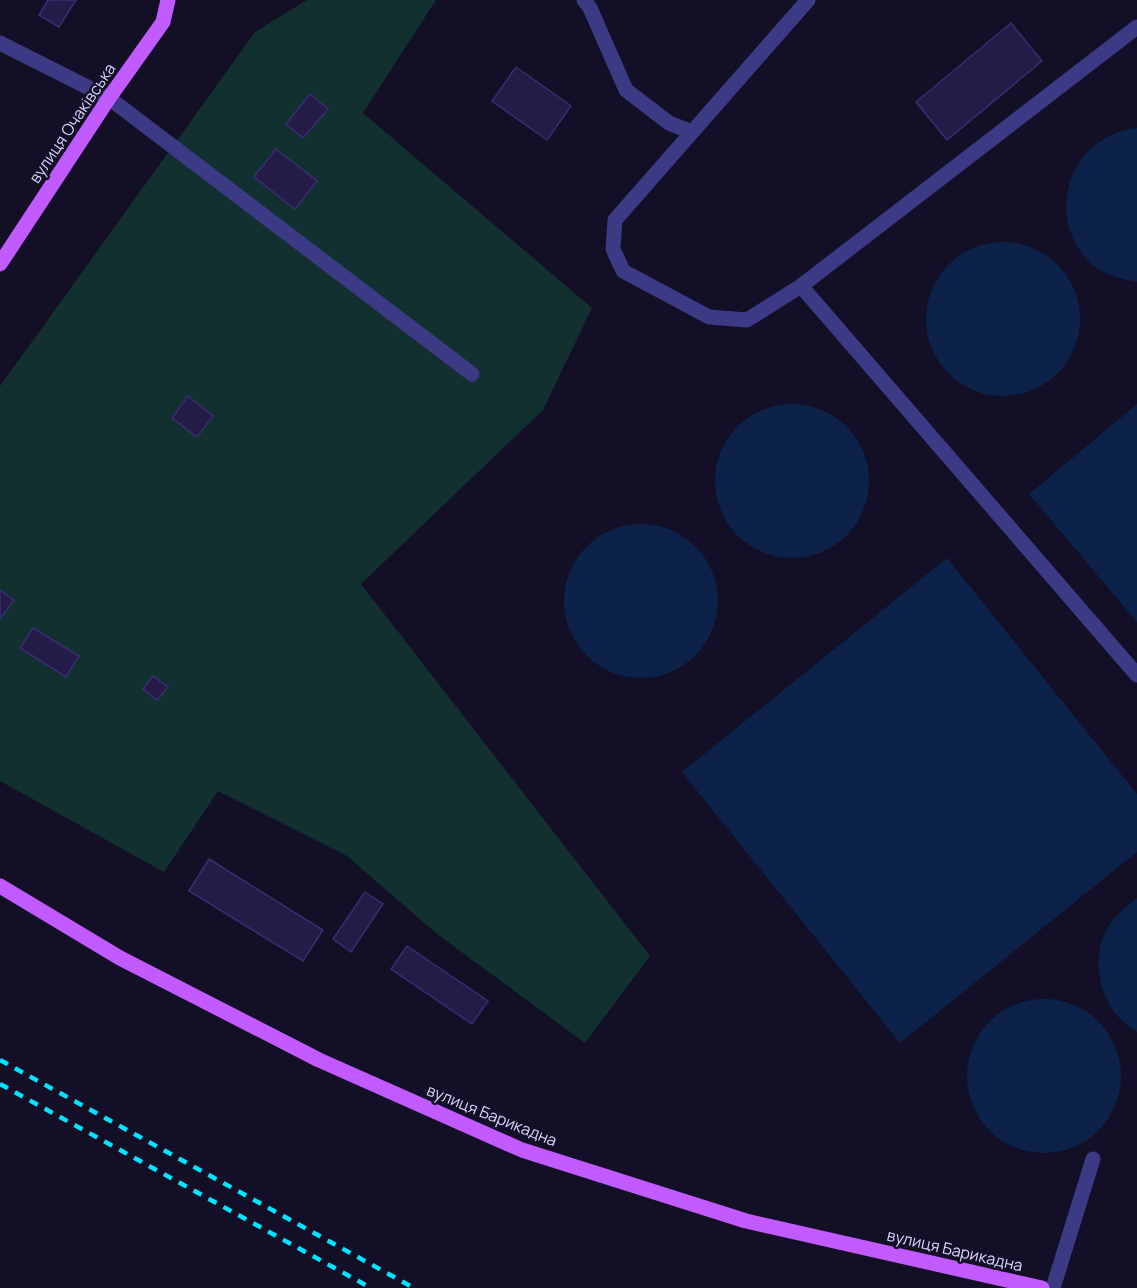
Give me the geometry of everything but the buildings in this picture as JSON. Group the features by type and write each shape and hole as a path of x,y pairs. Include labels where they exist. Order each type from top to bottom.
{"main road":[{"name":"вулиця Очаківська","path":"0,264 163,22 168,0"},
{"name":"вулиця Барикадна","path":"0,886 120,958 319,1060 522,1150 746,1221 1042,1288"}],"street":[{"path":"584,0 590,8 626,90 669,123 692,132"},
{"path":"808,0 615,220 613,249 623,271 709,317 747,320 801,286 1137,27"},
{"path":"0,43 110,98 472,374"},
{"path":"801,286 1137,675"},
{"path":"1053,1288 1094,1159"}],"green space":[{"path":"307,0 436,0 363,113 592,308 543,410 361,584 650,956 585,1043 437,934 347,856 218,791 164,872 0,781 0,386 255,32"}],"water":[{"path":"1137,128 1137,282 1104,272 1094,266 1082,253 1073,238 1066,205 1068,188 1083,158 1095,145 1105,139 1120,131"},
{"path":"1003,242 1018,243 1032,248 1046,255 1057,265 1067,276 1074,290 1079,304 1079,334 1074,348 1067,362 1057,373 1046,383 1032,390 1018,395 1003,396 988,395 974,390 960,383 949,373 939,362 932,348 927,334 926,319 927,304 932,290 939,276 949,265 960,255 974,248 988,243"},
{"path":"792,404 807,405 821,410 835,417 846,427 856,438 863,452 868,466 868,496 863,510 856,524 846,535 835,545 821,552 807,557 792,558 777,557 763,552 749,545 738,535 728,524 721,510 716,496 715,481 716,466 721,452 728,438 738,427 749,417 763,410 777,405"},
{"path":"1137,404 1137,622 1029,494"},
{"path":"641,524 656,525 670,530 684,537 695,547 705,558 712,572 717,586 717,616 712,630 705,644 695,655 684,665 670,672 656,677 641,678 626,677 612,672 598,665 587,655 577,644 570,630 565,616 564,601 565,586 570,572 577,558 587,547 598,537 612,530 626,525"},
{"path":"947,558 1137,794 1137,852 900,1043 682,772"},
{"path":"1137,898 1137,1032 1116,1014 1108,1002 1100,977 1099,963 1100,949 1107,929 1118,914"},
{"path":"1044,999 1059,1000 1073,1005 1087,1012 1098,1022 1108,1033 1115,1047 1120,1061 1120,1091 1115,1105 1108,1119 1098,1130 1087,1140 1073,1147 1059,1152 1044,1153 1029,1152 1015,1147 1001,1140 990,1130 980,1119 973,1105 968,1091 967,1076 968,1061 973,1047 980,1033 990,1022 1001,1012 1015,1005 1029,1000"}],"railway":[{"path":"0,1060 414,1288"},
{"path":"0,1084 371,1288"}]}
